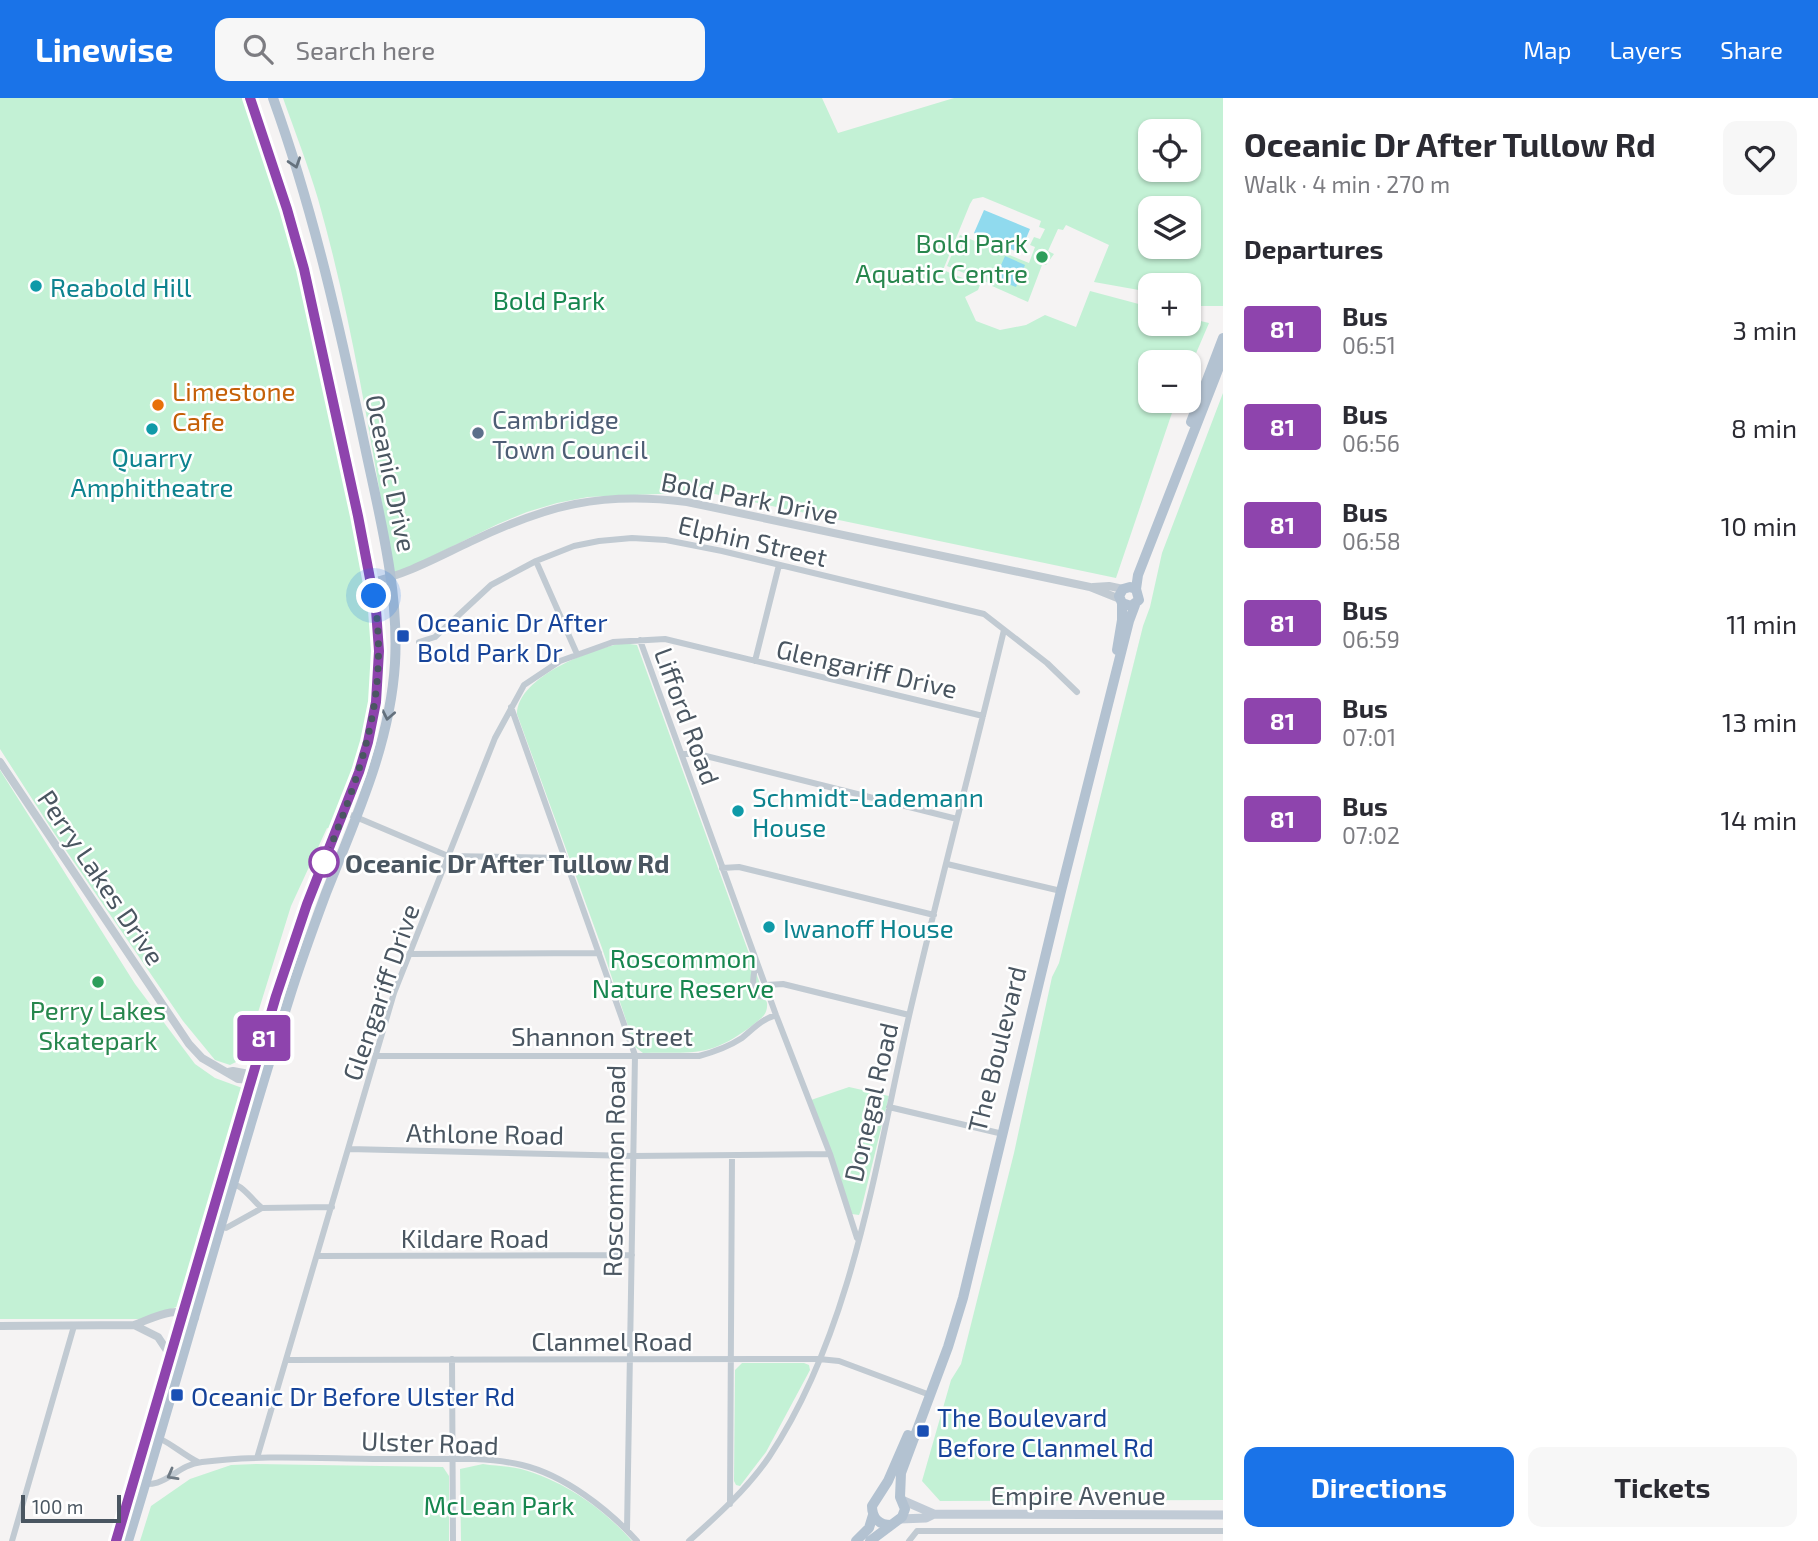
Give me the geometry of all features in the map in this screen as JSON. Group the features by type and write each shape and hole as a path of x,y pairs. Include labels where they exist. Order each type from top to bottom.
{"main road":[{"name":"Oceanic Drive","path":"116,1541 295,937 344,812 368,742 376,702 379,651 371,582 304,269 250,98"},
{"name":"Oceanic Drive","path":"128,1541 305,951 382,747 394,677 396,625 392,578 326,271 307,198 273,98"},
{"name":"The Boulevard","path":"1128,589 1223,338"},
{"name":"The Boulevard","path":"901,1498 900,1482 904,1466 960,1288 1000,1133 1118,646 1122,620 1120,592 1128,589 1143,564 1223,357"},
{"name":"The Boulevard","path":"1058,890 1129,621 1139,596 1128,589"},
{"path":"1121,601 1129,606 1135,605"},
{"name":"The Boulevard","path":"879,1495 892,1474 927,1394"},
{"path":"856,1541 869,1528 873,1515 872,1506 879,1495 892,1492 901,1498 905,1508 896,1522 870,1541"},
{"name":"Empire Avenue","path":"901,1498 934,1514 1223,1515"},
{"name":"Empire Avenue","path":"896,1522 926,1518 934,1514"},
{"path":"873,1515 882,1524 896,1522"}],"street":[{"name":"Bold Park Drive","path":"371,582 392,578 532,514 590,500 654,498 687,502 1090,587 1121,601"},
{"name":"Elphin Street","path":"419,642 435,637 491,585 536,561 574,546 632,538 692,544 975,611 990,618 1047,663 1077,692"},
{"path":"536,561 577,654"},
{"path":"755,661 779,565"},
{"name":"Bold Park Drive","path":"1090,587 1128,589"},
{"name":"Donegal Road","path":"689,1541 730,1503 768,1457 787,1427 819,1359 854,1263 909,1015 1004,631"},
{"name":"Glengariff Drive","path":"257,1458 394,993 495,738 524,685 560,661 613,642 664,639 983,716"},
{"name":"Lifford Road","path":"640,640 776,1015 830,1154 858,1240"},
{"name":"Roscommon Road","path":"511,707 635,1055 627,1530"},
{"path":"682,754 698,754 957,819"},
{"name":"Perry Lakes Drive","path":"0,762 189,1044 214,1067 238,1079 252,1080"},
{"path":"344,812 448,856 563,858"},
{"path":"947,864 1058,890"},
{"path":"722,868 739,867 934,915"},
{"path":"411,954 598,953"},
{"path":"757,961 753,980 755,991 758,996 770,997"},
{"path":"766,985 783,984 909,1015"},
{"name":"Shannon Street","path":"376,1056 699,1056 721,1050 766,1018 776,1015"},
{"path":"260,1098 252,1080 262,1072 273,1052"},
{"path":"889,1107 1000,1133"},
{"name":"Athlone Road","path":"349,1149 633,1156 830,1154"},
{"path":"730,1503 732,1156"},
{"path":"220,1185 234,1183 241,1186 262,1208"},
{"path":"210,1219 226,1228 262,1208 332,1207"},
{"name":"Kildare Road","path":"318,1256 632,1255"},
{"path":"0,1325 134,1325 171,1311 183,1312 195,1318"},
{"path":"134,1325 154,1333 171,1353 184,1353"},
{"path":"12,1541 74,1326"},
{"name":"Clanmel Road","path":"287,1360 819,1359 839,1361 927,1394"},
{"path":"452,1360 453,1541"},
{"path":"147,1433 160,1437 198,1462"},
{"name":"Ulster Road","path":"145,1485 156,1485 198,1462 257,1458 483,1460 524,1466 584,1495 608,1512 637,1541"},
{"path":"133,1482 145,1485"},
{"path":"909,1541 918,1531 1223,1531"},
{"path":"1076,1531 1076,1541"},
{"path":"1181,1531 1181,1541"}],"green space":[{"path":"0,98 246,98 284,210 300,270 373,610 374,693 361,752 334,830 327,828 291,906 247,1048 242,1059 230,1065 215,1060 183,1021 0,749"},
{"name":"Bold Park","path":"283,98 822,98 838,133 954,98 1223,98 1223,306 1201,306 1201,273 1138,273 1138,290 1094,282 1109,245 1066,225 1063,230 1058,229 1048,251 1054,254 1046,265 1042,265 1028,302 992,286 994,279 991,284 947,266 960,235 1029,263 1035,247 1030,245 1034,237 1040,239 1045,229 1039,227 1041,221 983,197 973,199 970,204 943,270 980,285 978,290 965,297 976,321 1000,330 1026,325 1045,315 1076,327 1090,291 1138,304 1138,336 1201,336 1201,321 1209,323 1197,350 1138,350 1138,413 1172,413 1116,578 705,492 588,497 557,503 498,524 394,575 342,292 306,161"},
{"path":"1223,393 1223,1500 940,1501 922,1481 951,1380 961,1364 1014,1153 1052,977 1059,963 1162,553"},
{"name":"Roscommon Nature Reserve","path":"623,643 637,645 767,1003 761,1018 738,1036 701,1051 643,1053 635,1047 517,714 521,700 543,676 576,658"},
{"path":"0,770 135,984 195,1064 215,1078 245,1089 182,1305 143,1319 0,1319"},
{"path":"849,1087 889,1096 859,1215 852,1214 811,1100"},
{"path":"742,1363 804,1363 809,1365 810,1370 766,1452 740,1486 734,1481 735,1370"},
{"name":"McLean Park","path":"483,1464 521,1469 567,1488 595,1507 632,1541 461,1541 460,1469"},
{"path":"231,1465 443,1467 449,1476 449,1541 140,1541 151,1506 190,1479"}],"water":[{"path":"984,210 1030,229 1020,253 974,233"},
{"path":"1005,256 1025,265 1016,287 995,279"}],"bus line":[{"name":"81","path":"116,1541 276,996 307,904 359,772 376,702 379,651 376,610 358,516 304,269 274,167 250,98"}],"place":[{"name":"Bold Park Aquatic Centre","path":"1042,257"},
{"name":"Reabold Hill","path":"36,286"},
{"name":"Limestone Cafe","path":"158,405"},
{"name":"Quarry Amphitheatre","path":"152,429"},
{"name":"Cambridge Town Council","path":"478,433"},
{"name":"Oceanic Dr After Bold Park Dr","path":"403,636"},
{"name":"Schmidt-Lademann House","path":"738,811"},
{"name":"Oceanic Dr After Tullow Rd","path":"324,862"},
{"name":"Iwanoff House","path":"769,927"},
{"name":"Perry Lakes Skatepark","path":"98,982"},
{"name":"Oceanic Dr Before Ulster Rd","path":"177,1395"},
{"name":"The Boulevard Before Clanmel Rd","path":"923,1431"}],"route":[{"path":"324,862 359,772 376,702 379,651 374,596"}]}
